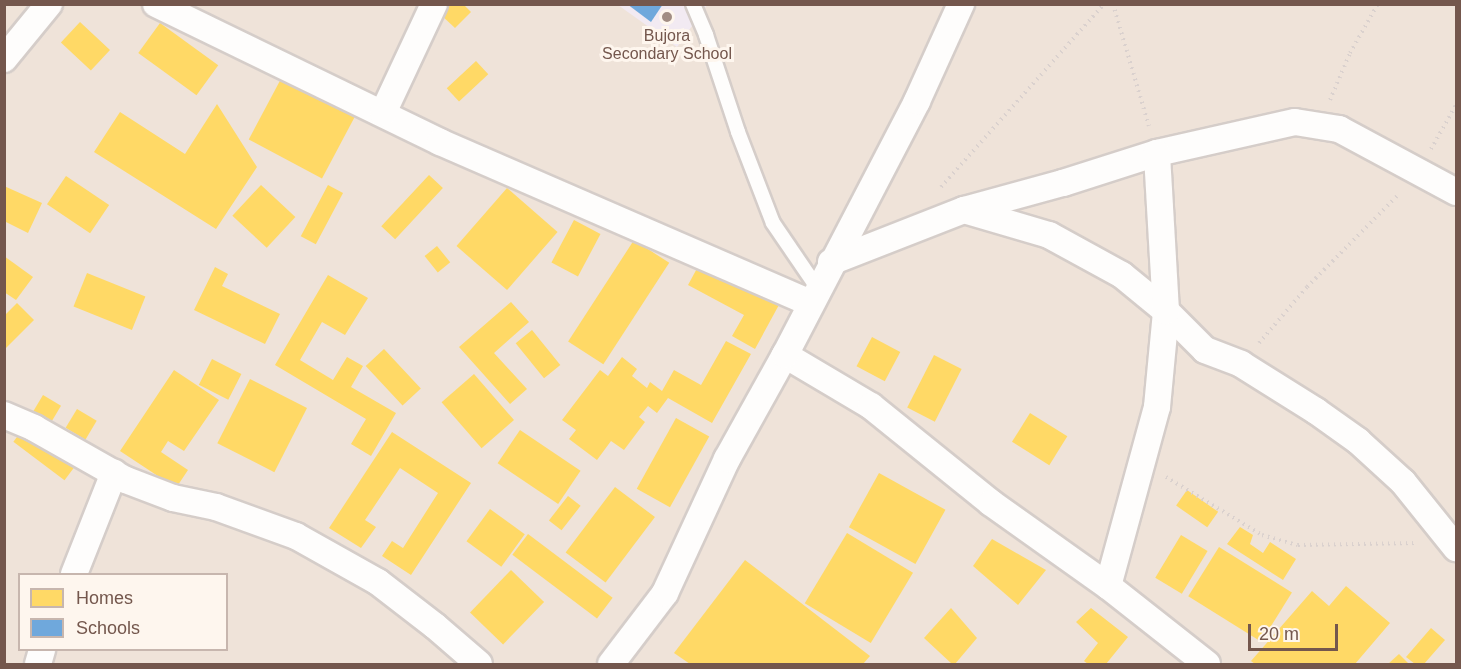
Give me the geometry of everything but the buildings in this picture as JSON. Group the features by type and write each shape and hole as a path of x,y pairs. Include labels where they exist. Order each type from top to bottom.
{"street":[{"path":"4,59 49,4"},
{"path":"156,4 585,207 814,296"},
{"path":"383,113 434,4"},
{"path":"611,664 665,593 727,459 785,355 831,262 917,101 961,4"},
{"path":"831,262 964,210 1063,183 1157,153 1295,122 1340,129 1456,192"},
{"path":"1108,586 1156,406 1166,311 1157,153"},
{"path":"964,210 1049,235 1122,274 1166,311 1205,350 1241,364 1317,411 1358,441 1403,482 1454,546"},
{"path":"785,355 871,406 991,503 1108,586 1207,664"},
{"path":"4,415 34,428 114,473 173,498 216,507 296,536 378,582 479,664"},
{"path":"74,573 114,473"}],"lane":[{"path":"693,4 773,223 814,296"}],"path":[{"path":"934,195 1104,4"},
{"path":"1113,4 1157,153"},
{"path":"1318,126 1350,53 1378,4"},
{"path":"1241,364 1307,286 1366,225 1408,186 1456,105"},
{"path":"1141,462 1262,535 1298,545 1454,546"}],"shaded area":[{"path":"4,5 1456,5 1456,664 5,664"},
{"name":"Bujora Secondary School","path":"618,5 707,5 677,47"}],"place":[{"name":"Bujora Secondary School","path":"667,17"}]}
